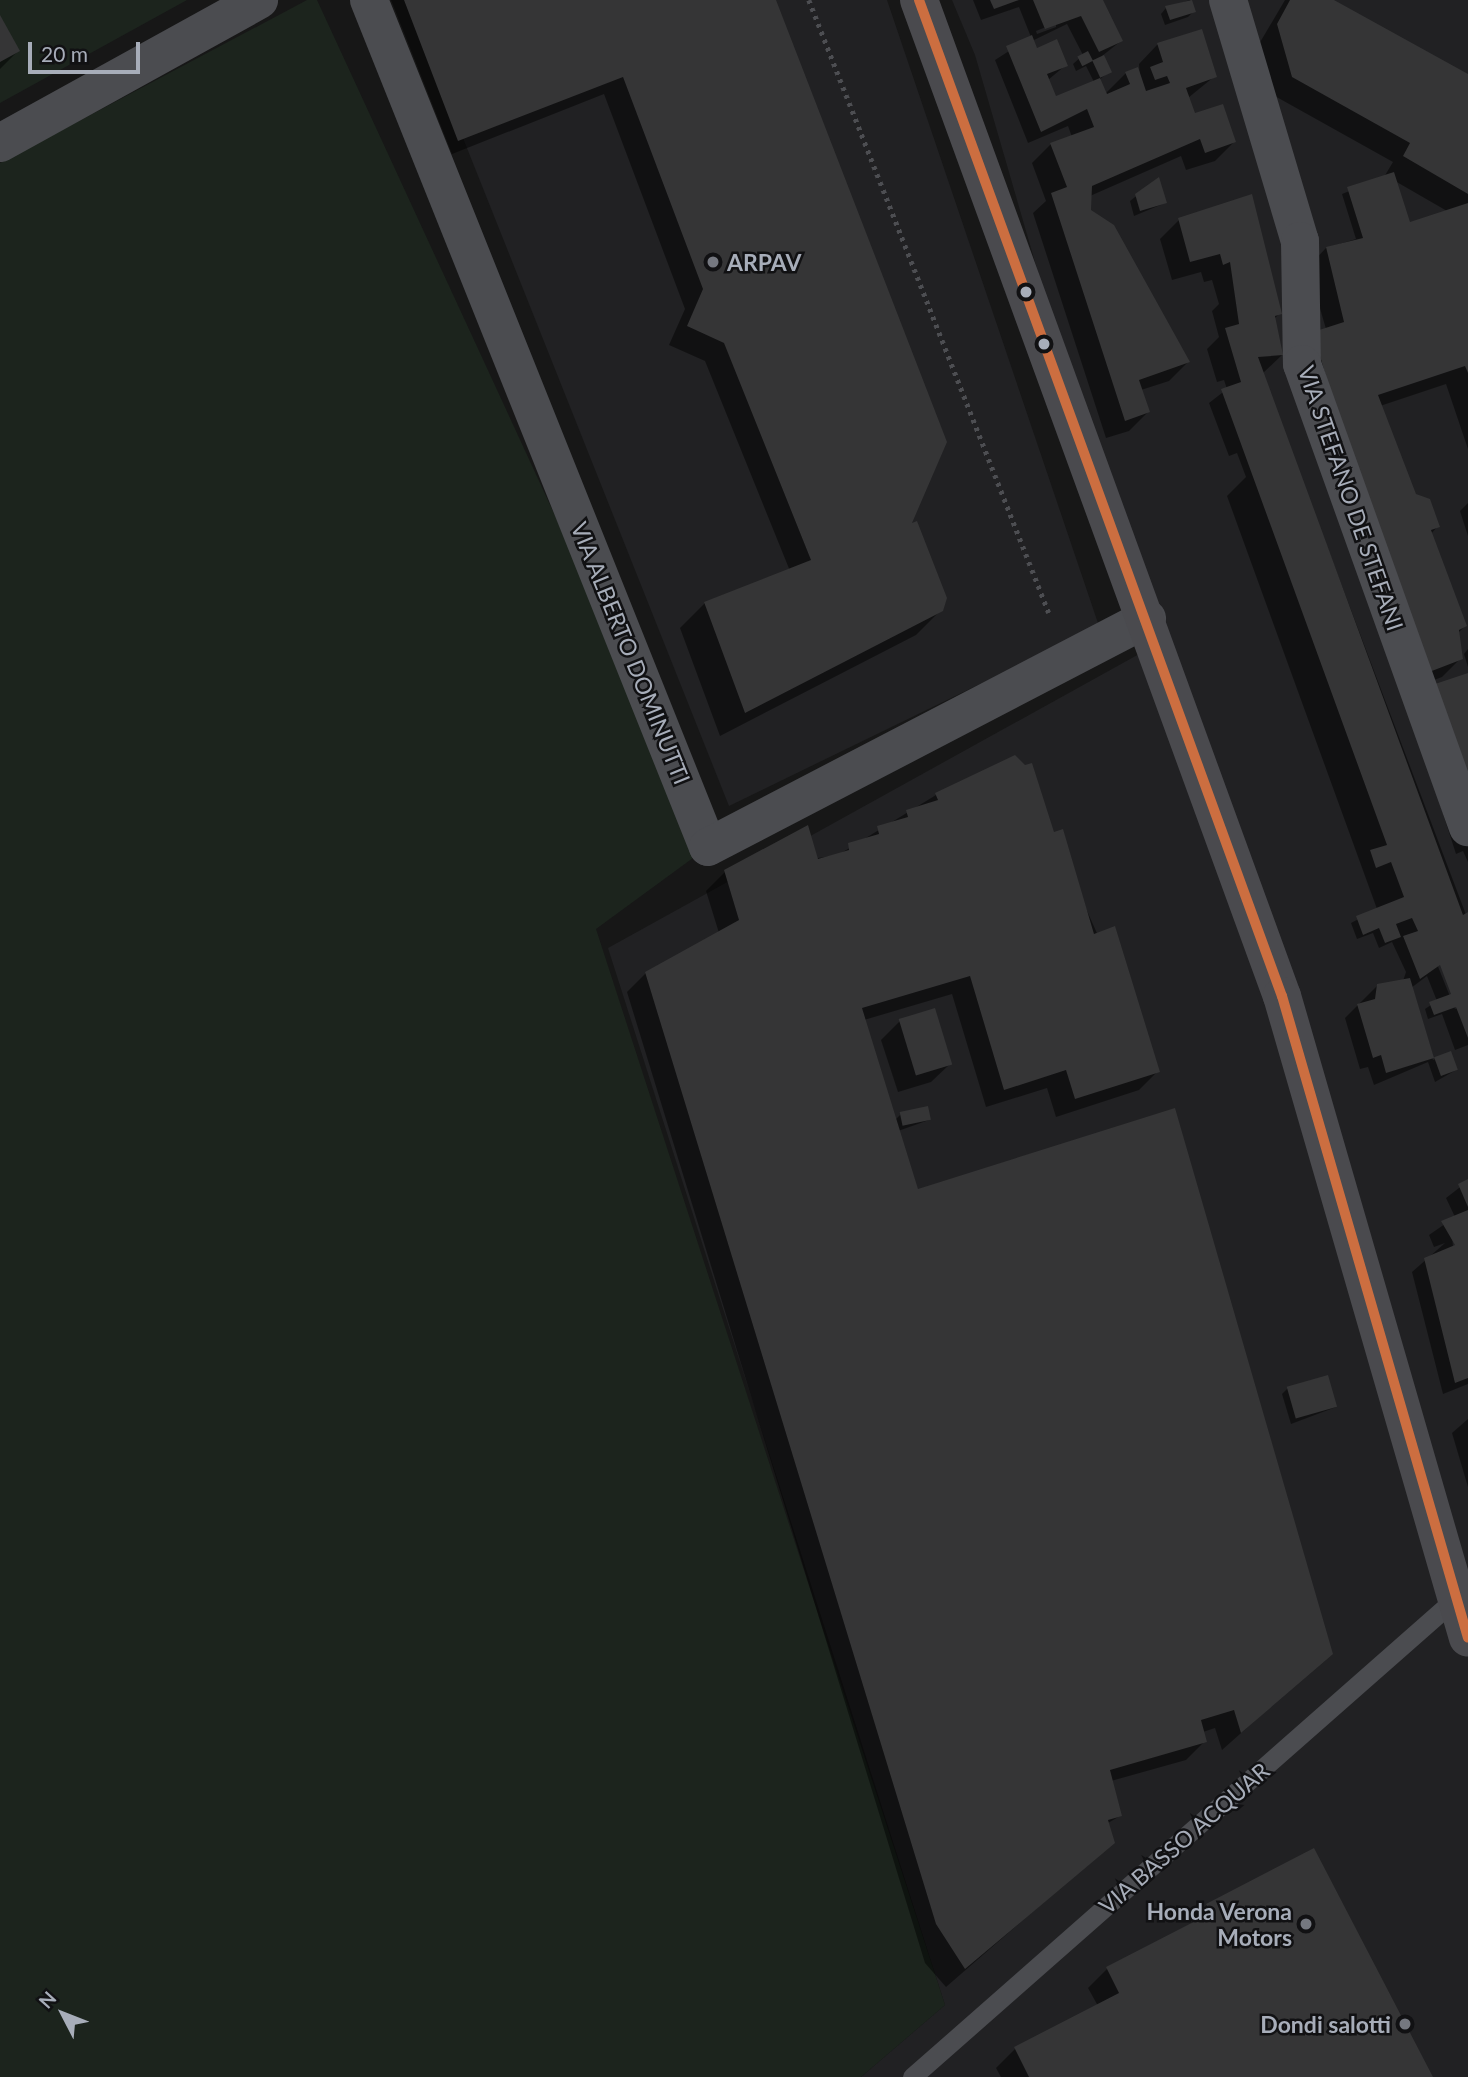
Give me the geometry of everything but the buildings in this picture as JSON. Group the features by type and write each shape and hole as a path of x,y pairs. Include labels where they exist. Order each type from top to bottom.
{"main road":[{"path":"919,0 1147,618 1282,996 1404,1398 1455,1599 1468,1638"}],"street":[{"path":"0,143 259,0"},
{"name":"VIA ALBERTO DOMINUTTI","path":"369,0 708,847 1147,618"},
{"name":"VIA STEFANO DE STEFANI","path":"1228,0 1300,241 1302,364 1468,827"}],"lane":[{"name":"VIA BASSO ACQUAR","path":"912,2077 1455,1599"}],"path":[{"path":"809,0 1049,613"}],"shaded area":[{"path":"0,0 187,0 0,103"},
{"path":"307,0 317,0 708,847 596,929 945,2005 861,2077 0,2077 0,163"},
{"path":"408,0 887,0 1099,626 729,806"},
{"path":"952,0 1468,0 1468,2077 861,2077 945,2005 608,948 1159,643 1075,400 975,55"}],"transit line":[{"path":"919,0 1282,996 1468,1638"}],"place":[{"name":"ARPAV","path":"713,262"},
{"name":"Honda Verona Motors","path":"1306,1924"},
{"name":"Dondi salotti","path":"1405,2024"}]}
